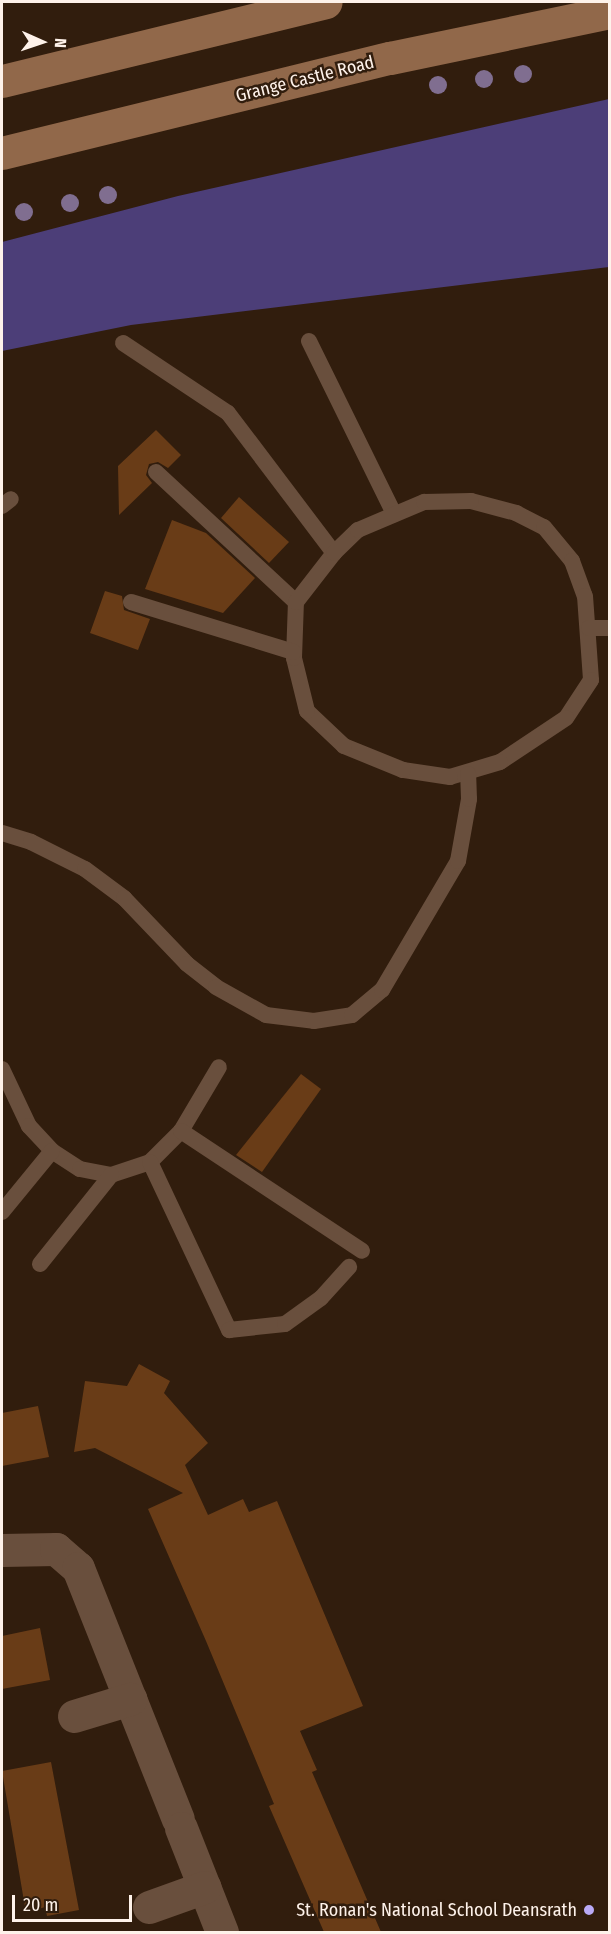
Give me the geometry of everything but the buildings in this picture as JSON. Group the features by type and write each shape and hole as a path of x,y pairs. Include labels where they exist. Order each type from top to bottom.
{"main road":[{"path":"2,81 324,2"},
{"name":"Grange Castle Road","path":"2,153 390,58 609,12"}],"street":[{"path":"2,1550 56,1549 78,1568 222,1932"},
{"path":"74,1716 130,1699"},
{"path":"149,1907 205,1887"}],"lane":[{"path":"309,341 394,514"},
{"path":"123,343 228,413 334,553"},
{"path":"156,472 296,602"},
{"path":"471,501 516,513 544,527 572,561 585,597 589,627 591,680 566,718 500,762 468,774 450,777 403,770 344,746 307,711 294,652 296,602 334,553 358,530 394,514 424,502 471,501"},
{"path":"131,602 294,652"},
{"path":"589,627 609,628"},
{"path":"2,833 31,842 85,870 124,898 187,964 216,987 266,1015 314,1022 352,1015 382,990 458,861 469,799 468,774"},
{"path":"2,1072 29,1126 52,1150 80,1169 111,1175 150,1162 181,1131 219,1067"},
{"path":"181,1131 362,1251"},
{"path":"2,1212 52,1150"},
{"path":"150,1162 229,1330 285,1324 321,1298 349,1267"},
{"path":"40,1264 111,1175"}],"shaded area":[{"path":"609,99 609,267 131,325 2,351 2,242 178,196"}],"place":[{"name":"St. Ronan's National School Deansrath","path":"589,1910"}]}
